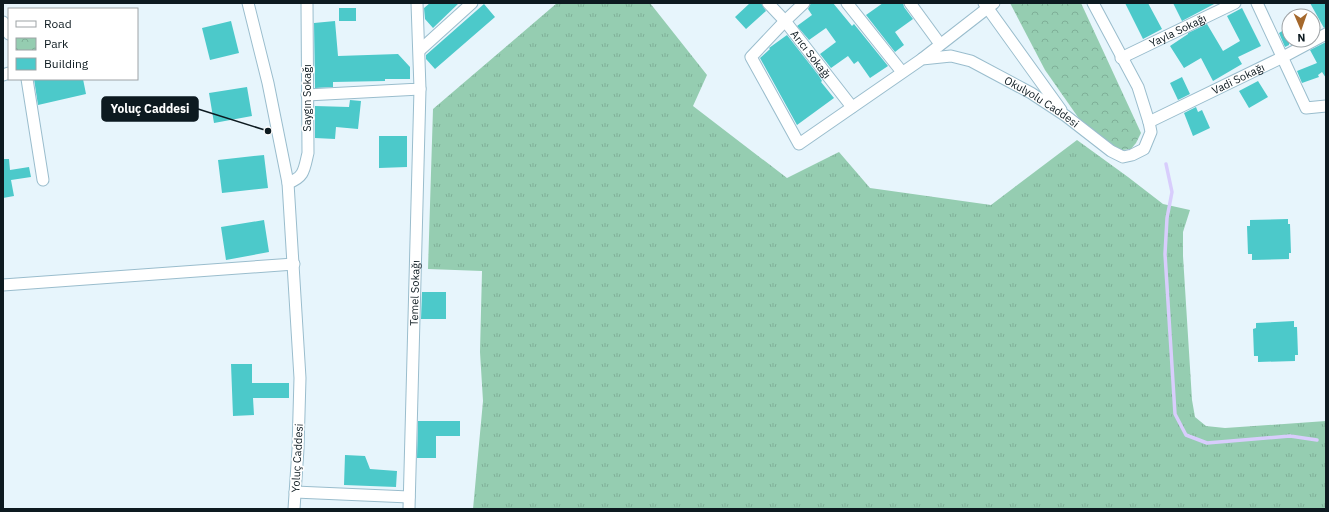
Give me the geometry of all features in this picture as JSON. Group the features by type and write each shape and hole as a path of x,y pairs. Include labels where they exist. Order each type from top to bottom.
{"street":[{"name":"Yoluç Caddesi","path":"248,3 268,83 288,184 300,378 298,449 294,509"},
{"name":"Saygın Sokağı","path":"288,184 296,181 302,175 308,153 307,3"},
{"name":"Temel Sokağı","path":"409,509 420,89 420,50 417,3"},
{"path":"420,50 472,3"},
{"name":"Arıcı Sokağı","path":"768,3 785,21 852,107"},
{"path":"785,21 804,3"},
{"path":"847,3 902,72"},
{"path":"910,3 940,44"},
{"name":"Okulyolu Caddesi","path":"785,21 751,57 799,144 922,59 951,56 971,62 1030,93 1066,116 1111,151 1123,157 1132,155 1144,148 1151,132 1149,122 1138,87 1121,58 1093,3"},
{"name":"Yayla Sokağı","path":"1121,58 1235,3"},
{"path":"1257,3 1306,108 1326,106"},
{"path":"922,59 989,5 1066,116"},
{"path":"3,22 8,32"},
{"name":"Vadi Sokağı","path":"1149,122 1283,57 1326,34"},
{"path":"28,80 43,180"},
{"path":"307,95 420,89"},
{"path":"3,285 294,264"},
{"path":"294,492 409,497"}],"green space":[{"path":"557,3 650,3 707,75 693,106 787,178 839,152 870,188 991,205 1077,140 1163,204 1190,210 1183,232 1183,256 1192,400 1195,417 1206,426 1225,428 1326,421 1326,509 473,509 483,401 480,352 482,271 428,269 433,109"},
{"path":"1010,3 1081,3 1141,133 1131,149 1122,150 1109,144 1080,120 1045,70"}],"building":[{"path":"430,3 459,3 433,28 425,19 424,8"},
{"path":"750,3 761,3 766,11 746,29 735,17"},
{"path":"811,3 833,3 852,26 854,24 888,66 870,78 858,61 854,64 848,56 831,68 820,54 836,42 826,28 809,40 797,26 812,15 808,9"},
{"path":"883,3 903,3 904,7 913,19 895,32 904,45 895,52 866,15"},
{"path":"1125,3 1148,3 1162,29 1143,39"},
{"path":"1173,3 1216,3 1182,21"},
{"path":"1310,3 1326,3 1326,27 1324,28 1321,23 1321,8 1313,8"},
{"path":"484,4 495,17 435,69 426,59 426,55"},
{"path":"339,8 356,8 356,21 339,21"},
{"path":"1242,8 1261,46 1238,57 1242,64 1213,81 1201,58 1184,68 1170,46 1188,33 1207,24 1223,51 1240,41 1227,16"},
{"path":"231,21 239,53 210,60 202,28"},
{"path":"335,21 338,56 398,54 410,67 410,79 333,82 333,87 315,88 314,23"},
{"path":"787,35 834,98 797,125 760,58 770,49 769,48"},
{"path":"1326,42 1326,78 1322,72 1318,75 1319,77 1302,83 1297,71 1317,63 1310,50 1314,48 1321,48 1321,44"},
{"path":"1182,77 1190,94 1178,100 1170,83"},
{"path":"34,80 83,80 86,94 38,105"},
{"path":"1258,81 1268,97 1249,108 1239,91"},
{"path":"247,87 252,116 214,123 209,93"},
{"path":"350,100 361,101 358,129 336,127 335,139 315,138 315,106 349,107"},
{"path":"1196,107 1198,112 1202,110 1210,128 1193,136 1184,113"},
{"path":"379,136 407,136 407,167 379,168"},
{"path":"264,155 268,188 222,193 218,160"},
{"path":"3,159 9,159 10,170 29,167 31,177 11,180 14,196 3,198"},
{"path":"1288,219 1288,224 1290,224 1291,253 1289,253 1289,259 1252,260 1252,254 1248,254 1247,226 1250,226 1250,220"},
{"path":"264,220 269,252 226,260 221,227"},
{"path":"422,292 446,292 446,319 421,319"},
{"path":"1294,321 1294,327 1297,327 1298,355 1295,355 1295,361 1258,362 1258,356 1254,356 1253,329 1256,328 1256,323"},
{"path":"231,364 252,364 252,383 289,383 289,398 253,398 254,415 233,416"},
{"path":"418,421 460,421 460,436 436,436 436,458 417,458"},
{"path":"345,455 365,456 370,469 397,471 396,487 344,485"}],"waterway":[{"path":"1166,164 1172,192 1167,218 1165,254 1175,414 1186,435 1207,443 1290,436 1317,440"}],"place":[{"name":"Yoluç Caddesi","path":"268,131"}]}
